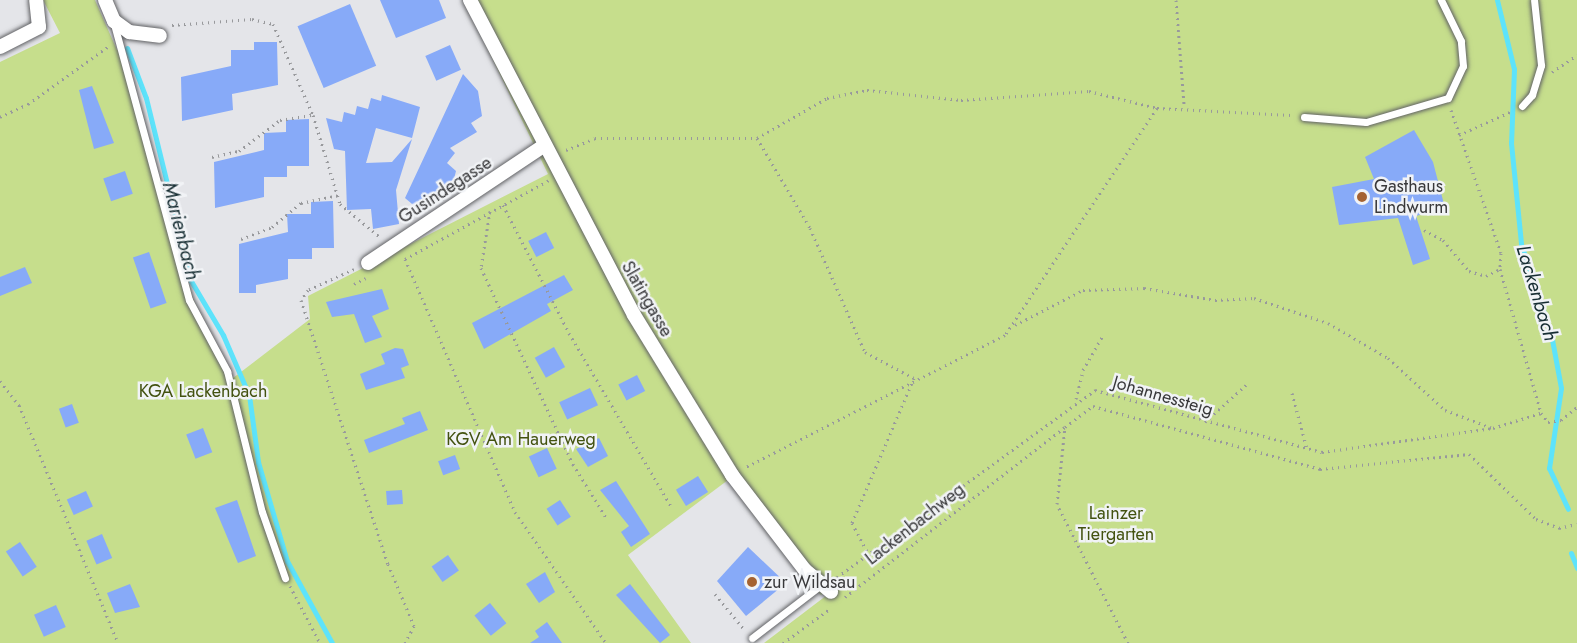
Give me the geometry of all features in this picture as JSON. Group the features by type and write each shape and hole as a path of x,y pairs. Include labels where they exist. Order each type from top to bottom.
{"street":[{"path":"0,47 39,27 36,0"},
{"path":"105,0 114,21 129,32 160,36"},
{"name":"Slatingasse","path":"470,0 546,153 634,315 732,475 805,570 827,588"},
{"name":"Gusindegasse","path":"371,268 396,244 546,153"}],"lane":[{"path":"1304,117 1366,122 1448,98 1464,66 1461,41 1441,0"},
{"path":"1522,105 1538,83 1540,43 1534,0"},
{"path":"114,21 189,300 227,371 262,512 285,578"},
{"path":"752,638 827,588"}],"path":[{"path":"1176,0 1184,105"},
{"path":"160,36 167,26 252,19 273,24 313,115 338,195 371,233 396,244"},
{"path":"0,117 28,104 118,39"},
{"path":"1538,83 1576,54"},
{"path":"546,153 595,138 757,138 827,98 867,90 961,100 1089,91 1157,108 1184,105 1304,117"},
{"path":"1448,98 1501,253 1500,269 1522,356 1540,412 1548,422 1560,420 1577,407"},
{"path":"732,475 914,378 1005,335 1157,108"},
{"path":"212,157 239,151 280,120 313,115"},
{"path":"1460,135 1504,115"},
{"path":"757,138 810,228 865,351 914,378"},
{"path":"394,264 558,175"},
{"path":"241,239 272,226 301,203 338,195"},
{"path":"503,205 569,333 670,506"},
{"path":"490,211 481,268 573,464 607,519"},
{"path":"1424,230 1443,240 1469,271 1486,276 1500,269"},
{"path":"405,259 515,512 606,643"},
{"path":"354,284 371,268"},
{"path":"371,268 308,290 301,300 381,544 414,626 405,643"},
{"path":"1013,326 1083,290 1144,288 1215,300 1254,298 1328,323 1388,358 1445,410 1493,428"},
{"path":"1077,399 1083,370 1103,336"},
{"path":"870,557 852,523 914,378"},
{"path":"0,381 19,405 118,643"},
{"path":"1205,422 1248,383"},
{"name":"Johannessteig","path":"827,588 1077,399 1095,390 1205,422 1322,452 1493,428 1540,412"},
{"path":"1292,393 1307,449"},
{"name":"Lackenbachweg","path":"783,643 1093,406 1110,408 1320,469 1469,453 1536,519 1559,528 1577,525"},
{"path":"1065,427 1058,504 1068,534 1128,643"},
{"path":"285,578 320,643"},
{"path":"715,594 752,638"}],"green space":[{"path":"43,0 95,0 117,50 122,48 193,299 233,378 310,319 308,296 548,174 464,0 1577,0 1577,643 764,643 831,592 833,585 821,595 801,575 728,480 628,555 691,643 0,643 0,62 60,33"}],"building":[{"path":"380,0 439,0 446,18 396,38"},
{"path":"350,4 376,66 324,88 298,26"},
{"path":"254,42 277,42 278,85 232,94 233,110 182,121 181,77 231,66 231,50 254,50"},
{"path":"450,45 461,70 436,81 425,56"},
{"path":"463,74 478,91 482,116 471,123 477,132 450,148 455,153 447,163 456,171 454,179 418,209 405,198"},
{"path":"92,86 114,143 94,149 79,90"},
{"path":"382,95 420,107 412,138 376,128 366,163 392,162 412,139 396,190 399,224 373,229 371,209 347,210 345,151 334,149 326,118 342,122 344,112 355,115 357,106 368,109 371,98 381,101"},
{"path":"309,119 309,166 287,166 287,177 264,177 264,197 215,208 214,162 264,150 264,133 286,132 286,120"},
{"path":"1414,130 1433,162 1445,208 1416,216 1430,259 1413,265 1398,218 1339,225 1332,187 1374,179 1365,157"},
{"path":"125,171 133,194 111,201 103,178"},
{"path":"333,201 334,248 312,248 312,259 288,259 288,279 256,285 256,293 239,293 239,244 288,232 287,214 311,214 311,202"},
{"path":"546,232 554,248 536,257 528,241"},
{"path":"149,252 167,303 151,309 133,258"},
{"path":"25,267 32,283 0,296 0,277"},
{"path":"564,275 573,290 547,304 551,311 484,349 472,323"},
{"path":"382,289 389,309 372,316 382,337 365,343 354,314 332,317 326,302"},
{"path":"554,347 565,367 546,378 535,358"},
{"path":"395,348 403,349 409,365 401,368 405,378 366,390 360,374 385,364 381,354"},
{"path":"637,375 645,391 626,401 618,385"},
{"path":"590,388 598,405 567,420 559,402"},
{"path":"72,404 79,423 66,428 59,409"},
{"path":"420,411 428,430 369,453 364,440 405,424 402,418"},
{"path":"203,428 212,452 196,459 186,434"},
{"path":"599,438 608,456 588,467 576,449"},
{"path":"547,448 557,469 539,477 529,456"},
{"path":"455,455 460,469 443,475 438,461"},
{"path":"698,476 708,492 686,506 676,490"},
{"path":"616,481 650,534 631,547 621,532 629,526 600,490"},
{"path":"402,490 403,504 387,505 386,491"},
{"path":"86,491 93,507 74,515 67,500"},
{"path":"237,500 256,556 238,563 215,508"},
{"path":"560,500 571,517 557,525 547,509"},
{"path":"102,534 112,558 97,565 86,541"},
{"path":"20,542 37,567 23,576 6,552"},
{"name":"zur Wildsau","path":"748,547 786,583 746,616 717,581"},
{"path":"448,555 459,571 443,582 432,566"},
{"path":"545,572 555,592 539,603 526,584"},
{"path":"130,584 140,607 115,613 107,593"},
{"path":"630,584 670,635 660,643 616,595"},
{"path":"490,603 506,623 491,636 474,616"},
{"path":"56,605 66,627 44,637 34,615"},
{"path":"547,622 562,643 530,643 539,637 535,631"}],"waterway":[{"name":"Lackenbach","path":"1497,0 1514,69 1511,143 1521,244 1551,334 1561,388 1549,468 1568,509"},
{"name":"Marienbach","path":"127,48 146,98 191,281 223,335 249,395 258,462 287,561 332,643"},
{"name":"Lackenbach","path":"1571,553 1577,568"}],"place":[{"name":"Gasthaus Lindwurm","path":"1362,197"},
{"name":"zur Wildsau","path":"752,582"}],"park label":[{"name":"KGA Lackenbach","path":"203,391"},
{"name":"KGV Am Hauerweg","path":"521,439"},
{"name":"Lainzer Tiergarten","path":"1116,524"}]}
